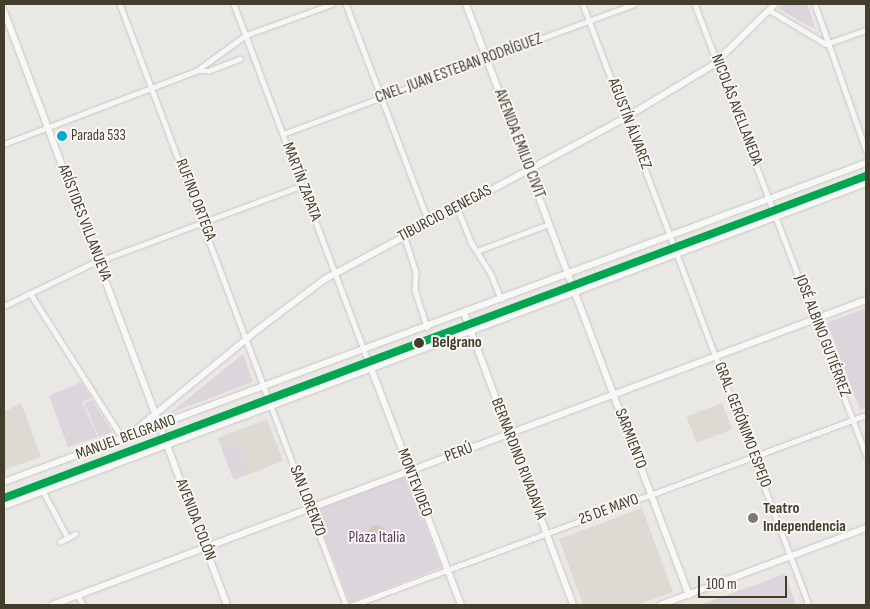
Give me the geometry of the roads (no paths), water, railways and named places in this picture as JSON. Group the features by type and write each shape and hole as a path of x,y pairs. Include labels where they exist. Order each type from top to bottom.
{"street":[{"name":"RUFINO ORTEGA","path":"120,4 204,221 268,396"},
{"name":"MARTÍN ZAPATA","path":"234,4 368,360"},
{"path":"4,144 196,71 246,35 332,4"},
{"path":"346,4 428,222"},
{"name":"AVENIDA EMILIO CIVIT","path":"466,4 571,283"},
{"name":"AGUSTÍN ÁLVAREZ","path":"584,4 674,245"},
{"name":"CNEL. JUAN ESTEBAN RODRÍGUEZ","path":"283,134 634,4"},
{"name":"NICOLÁS AVELLANEDA","path":"695,4 777,217"},
{"name":"TIBURCIO BENEGAS","path":"123,439 247,338 336,272 626,117 718,62 775,4"},
{"path":"815,4 866,150"},
{"path":"769,10 824,43 866,30"},
{"name":"ARÍSTIDES VILLANUEVA","path":"4,11 163,435"},
{"path":"196,71 208,70 240,59"},
{"name":"MANUEL BELGRANO","path":"4,482 568,275 866,163"},
{"name":"MANUEL BELGRANO","path":"4,506 372,370 866,183"},
{"path":"4,306 98,262 303,185"},
{"path":"457,207 466,232 491,274 501,299"},
{"name":"JOSÉ ALBINO GUTIÉRREZ","path":"777,217 866,455"},
{"path":"476,251 549,224"},
{"path":"404,236 416,272 415,290 427,327"},
{"name":"GRAL. GERÓNIMO ESPEJO","path":"674,245 810,605"},
{"name":"SARMIENTO","path":"571,283 689,594"},
{"path":"30,293 123,439"},
{"name":"PERÚ","path":"52,605 866,300"},
{"name":"BERNARDINO RIVADAVIA","path":"464,313 573,605"},
{"name":"MONTEVIDEO","path":"368,360 461,605"},
{"name":"SAN LORENZO","path":"268,396 346,605"},
{"name":"25 DE MAYO","path":"353,605 866,415"},
{"name":"AVENIDA COLÓN","path":"163,435 227,605"},
{"path":"43,491 68,538"},
{"path":"660,605 866,528"},
{"path":"60,542 76,534"},
{"path":"78,595 83,605"}],"place":[{"name":"Parada 533","path":"62,136"},
{"name":"Belgrano","path":"419,343"},
{"name":"Teatro Independencia","path":"753,518"}],"park label":[{"name":"Plaza Italia","path":"377,538"}]}
